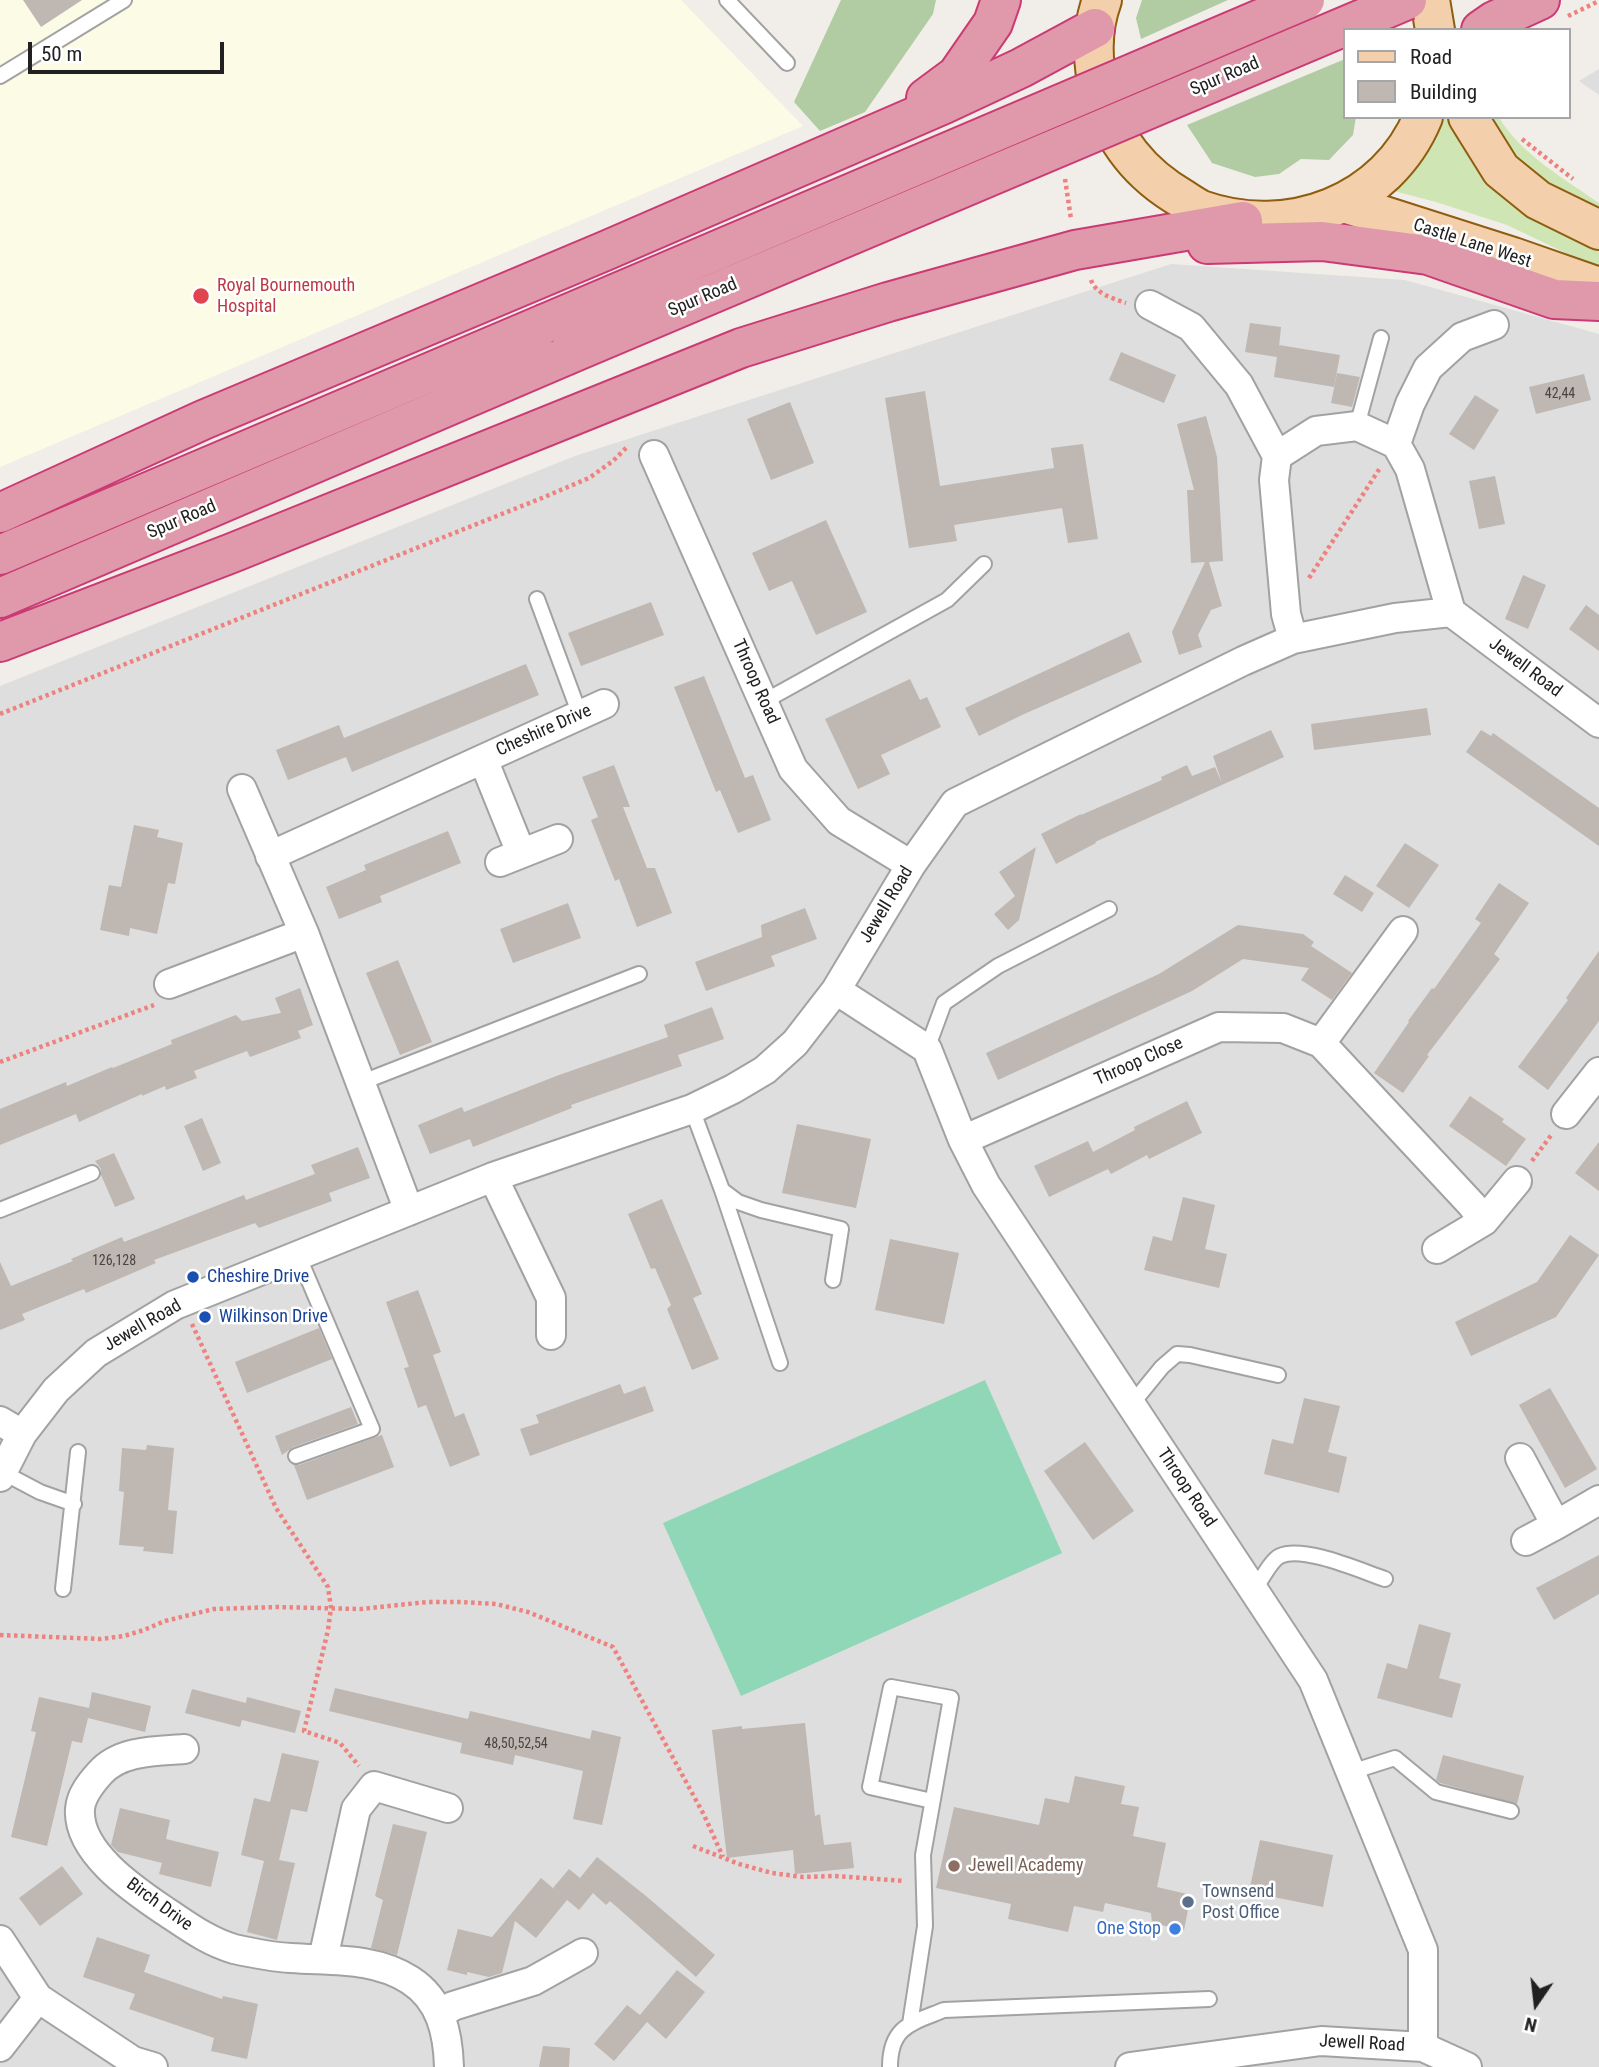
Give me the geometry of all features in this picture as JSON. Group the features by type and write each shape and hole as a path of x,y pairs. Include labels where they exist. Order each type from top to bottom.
{"highway":[{"path":"876,134 957,75 993,23 1002,0"},
{"path":"0,555 1305,0"},
{"name":"Spur Road","path":"0,598 1407,0"},
{"path":"1484,28 1494,21 1553,9"},
{"path":"0,513 203,420 580,262 1021,68 1097,10"},
{"path":"1096,263 1243,221"},
{"path":"0,642 244,548 741,348 888,302 1075,250 1096,263 1322,241 1428,255 1554,299 1599,301"}],"main road":[{"path":"1430,0 1435,28"},
{"path":"1097,10 1094,73 1106,116 1129,155 1161,187 1199,209 1243,221 1295,220 1344,203 1373,184 1398,160 1417,132 1422,119"},
{"path":"1469,119 1501,170 1538,200 1599,230"},
{"name":"Castle Lane West","path":"1344,203 1599,287"}],"street":[{"path":"1150,305 1191,327 1239,385 1278,456 1274,481 1290,626"},
{"path":"1396,444 1409,404 1429,368 1461,337 1494,324"},
{"path":"1278,456 1316,430 1357,426 1396,444 1410,469 1451,612"},
{"name":"Throop Road","path":"643,449 793,769 839,821 911,865"},
{"name":"Jewell Road","path":"1,1474 11,1428 96,1353 182,1302 494,1177 692,1109 765,1070 795,1043 836,990 911,865 955,803 1290,626 1451,612 1599,723"},
{"name":"Cheshire Drive","path":"270,856 592,709"},
{"name":"Cheshire Drive","path":"483,759 511,858 558,839"},
{"path":"242,789 304,933 409,1211"},
{"path":"1321,1043 1403,931"},
{"path":"169,984 304,933"},
{"path":"836,990 927,1049"},
{"name":"Throop Close","path":"963,1140 1219,1027 1283,1028 1321,1043 1484,1221"},
{"name":"Throop Road","path":"927,1049 963,1140 986,1185 1313,1680 1423,1950 1423,2048"},
{"path":"1566,1114 1596,1083"},
{"path":"494,1177 551,1298 551,1335"},
{"path":"1437,1249 1484,1221 1517,1181"},
{"path":"1520,1458 1556,1525"},
{"path":"1526,1541 1599,1500"},
{"name":"Birch Drive","path":"184,1749 141,1752 111,1763 102,1771 88,1789 80,1808 83,1829 99,1856 135,1891 205,1938 235,1949 262,1954 365,1962 399,1973 427,1995 440,2014 448,2043 449,2067"},
{"path":"323,1959 356,1809 374,1786 448,1808"},
{"path":"0,1940 38,1998 133,2061 153,2067"},
{"path":"440,2014 453,2006 533,1981 583,1953"},
{"path":"0,2047 38,1998"},
{"name":"Jewell Road","path":"1140,2066 1321,2040 1423,2048 1467,2067"}],"lane":[{"path":"0,76 124,0"},
{"path":"731,1 788,63"},
{"path":"1357,426 1381,338"},
{"path":"763,702 947,600 984,564"},
{"path":"537,599 592,709"},
{"path":"927,1049 944,1003 998,965 1109,909"},
{"path":"360,1083 639,974"},
{"path":"692,1109 780,1363"},
{"path":"0,1210 92,1173"},
{"path":"722,1190 738,1202 761,1210 841,1229 833,1279"},
{"path":"296,1457 372,1429 298,1255"},
{"path":"1131,1405 1162,1367 1177,1354 1278,1375"},
{"path":"63,1589 78,1452"},
{"path":"1,1474 74,1504"},
{"path":"1254,1591 1277,1557 1289,1553 1316,1555 1385,1579"},
{"path":"909,2024 925,1926 923,1855 951,1698 891,1687 870,1787 932,1801"},
{"path":"1351,1772 1395,1758 1436,1792 1511,1811"},
{"path":"890,2067 897,2034 909,2024 944,2010 1209,1999"}],"path":[{"path":"1553,9 1599,1"},
{"path":"1513,131 1577,182"},
{"path":"1096,263 1093,286 1106,296 1141,308 1150,305"},
{"path":"1290,626 1396,444"},
{"path":"0,714 542,498 589,478 613,461 643,449"},
{"path":"0,1062 154,1005 169,984"},
{"path":"1517,1181 1566,1114"},
{"path":"182,1302 276,1508 328,1587 331,1608 323,1656 304,1731 340,1743 374,1786"},
{"path":"0,1635 101,1639 124,1636 165,1621 214,1609 362,1609 427,1602 496,1604 528,1612 613,1647 704,1815 723,1857"},
{"path":"693,1846 772,1874 923,1883"}],"shaded area":[{"name":"Royal Bournemouth Hospital","path":"0,0 681,0 803,126 0,467"},
{"path":"1599,69 1599,95 1579,81"},
{"path":"1171,264 1405,280 1599,334 1599,2067 0,2067 0,686 575,456"}],"green space":[{"path":"841,0 936,0 933,14 865,112 820,131 794,102"},
{"path":"1142,0 1228,0 1141,39 1136,18"},
{"path":"1344,59 1344,119 1356,119 1353,135 1329,160 1301,159 1279,174 1255,177 1212,163 1187,125"},
{"path":"1441,119 1454,119 1468,152 1491,182 1599,247 1599,269 1507,225 1390,190"},
{"path":"1486,119 1500,119 1531,154 1599,203 1599,210 1517,164"},
{"path":"985,1380 1062,1553 741,1696 663,1523"}],"building":[{"path":"23,0 82,0 41,27"},
{"path":"1250,323 1281,327 1279,345 1340,355 1334,387 1274,377 1277,357 1245,352"},
{"path":"1121,352 1176,375 1164,403 1109,380"},
{"path":"1337,373 1360,377 1352,407 1331,403"},
{"path":"1584,374 1591,400 1536,414 1529,387"},
{"path":"925,391 940,486 1054,468 1051,448 1083,444 1098,539 1068,543 1062,508 954,525 957,541 909,548 885,398"},
{"path":"1475,395 1499,410 1474,450 1449,434"},
{"path":"790,402 814,463 771,480 747,419"},
{"path":"1206,416 1217,457 1223,561 1209,562 1222,606 1211,610 1198,635 1202,647 1179,655 1172,632 1205,562 1191,563 1187,490 1194,490 1177,424"},
{"path":"1495,476 1505,524 1479,529 1469,481"},
{"path":"826,520 867,612 816,635 792,581 769,591 752,553"},
{"path":"1523,575 1546,585 1528,629 1505,619"},
{"path":"651,602 664,635 581,666 568,633"},
{"path":"1586,605 1599,615 1599,651 1569,629"},
{"path":"1129,632 1142,662 979,736 965,708"},
{"path":"526,664 539,695 352,772 346,757 288,780 276,750 339,725 344,738"},
{"path":"704,676 745,778 753,775 771,820 738,833 720,790 716,792 674,687"},
{"path":"910,679 920,700 927,697 941,727 881,755 890,774 858,789 825,719"},
{"path":"1427,708 1431,735 1314,750 1311,724"},
{"path":"1271,730 1284,757 1095,842 1056,864 1041,834 1162,780 1161,777 1187,765 1192,776 1215,767 1222,783 1213,756"},
{"path":"1481,730 1491,736 1493,733 1599,808 1599,846 1466,752"},
{"path":"614,765 630,807 623,807 647,868 655,868 672,913 637,927 619,879 615,881 591,820 598,817 582,777"},
{"path":"134,825 159,830 157,837 183,843 175,884 168,883 157,934 130,928 129,936 100,930 109,885 121,887"},
{"path":"448,831 461,863 380,896 382,902 339,919 326,887 366,870 364,865"},
{"path":"1405,843 1439,865 1409,908 1376,886"},
{"path":"1036,847 1019,920 1008,930 994,914 1015,896 999,872"},
{"path":"1345,875 1374,893 1362,912 1333,894"},
{"path":"1499,883 1529,903 1494,954 1500,959 1427,1055 1429,1056 1403,1093 1374,1073 1408,1021 1481,923 1475,919"},
{"path":"568,903 581,938 513,963 500,929"},
{"path":"805,908 817,939 771,956 775,966 706,991 695,962 762,937 761,925"},
{"path":"1238,925 1303,934 1314,942 1311,946 1352,973 1332,1000 1301,980 1309,968 1243,959 1192,991 998,1080 986,1053 1159,974"},
{"path":"1599,951 1599,1021 1548,1090 1518,1067 1568,1000 1566,998"},
{"path":"398,960 432,1042 400,1055 366,973"},
{"path":"300,988 313,1025 298,1031 301,1038 250,1057 247,1051 194,1071 197,1078 166,1090 165,1086 142,1094 79,1122 76,1114 0,1145 0,1109 66,1082 67,1086 113,1068 172,1044 171,1040 236,1015 242,1021 281,1013 275,998"},
{"path":"712,1007 724,1039 678,1055 682,1066 571,1105 572,1108 473,1147 470,1139 430,1154 418,1125 462,1107 464,1112 668,1037 664,1025"},
{"path":"1470,1096 1504,1119 1502,1122 1526,1139 1506,1166 1449,1126"},
{"path":"1187,1101 1202,1133 1149,1159 1147,1155 1111,1174 1108,1169 1049,1197 1034,1166 1088,1141 1093,1152 1135,1130 1134,1127"},
{"path":"202,1118 221,1163 203,1171 184,1126"},
{"path":"797,1124 871,1139 856,1208 782,1193"},
{"path":"1599,1142 1599,1191 1575,1173"},
{"path":"358,1147 370,1178 329,1193 332,1201 259,1228 255,1223 154,1260 156,1263 86,1293 84,1289 22,1314 25,1320 0,1330 0,1262 11,1286 73,1261 71,1259 122,1237 124,1242 244,1195 246,1200 315,1174 311,1165"},
{"path":"114,1153 135,1199 115,1207 101,1169 95,1161"},
{"path":"1183,1197 1215,1205 1205,1249 1227,1254 1219,1288 1144,1270 1153,1236 1172,1241"},
{"path":"662,1199 702,1294 693,1298 719,1359 692,1370 667,1309 671,1305 655,1268 651,1269 628,1214"},
{"path":"1570,1235 1599,1255 1556,1317 1471,1356 1455,1322 1537,1282"},
{"path":"890,1239 959,1253 944,1324 875,1310"},
{"path":"418,1290 441,1352 433,1355 455,1417 464,1413 480,1455 450,1467 426,1405 418,1408 404,1368 409,1367 386,1302"},
{"path":"319,1328 332,1359 247,1393 235,1362"},
{"path":"620,1384 624,1394 645,1386 654,1411 530,1456 520,1429 539,1423 536,1415"},
{"path":"1550,1388 1597,1469 1565,1488 1519,1405"},
{"path":"1304,1398 1340,1406 1328,1452 1347,1457 1339,1493 1264,1474 1272,1439 1293,1444"},
{"path":"351,1407 358,1424 293,1447 282,1455 275,1436"},
{"path":"382,1435 394,1467 307,1500 294,1465"},
{"path":"1085,1442 1134,1511 1093,1540 1044,1471"},
{"path":"147,1445 174,1448 168,1510 177,1511 173,1554 143,1551 144,1547 119,1545 124,1492 119,1491 122,1448 146,1450"},
{"path":"1599,1555 1599,1594 1554,1620 1536,1588"},
{"path":"1419,1624 1451,1633 1439,1678 1461,1684 1452,1718 1377,1698 1387,1663 1407,1669"},
{"path":"335,1688 468,1719 470,1711 590,1739 592,1730 621,1737 602,1825 573,1819 583,1771 515,1755 513,1765 460,1753 462,1743 329,1711"},
{"path":"192,1689 246,1703 247,1697 301,1711 295,1733 242,1720 240,1727 185,1713"},
{"path":"92,1692 151,1706 145,1732 88,1718 82,1743 72,1741 47,1846 11,1837 36,1732 31,1731 39,1697 89,1708"},
{"path":"805,1723 815,1816 820,1814 824,1845 851,1842 854,1868 795,1874 793,1850 727,1858 712,1730"},
{"path":"282,1753 319,1761 307,1812 291,1809 279,1860 295,1863 277,1940 247,1932 264,1861 241,1855 254,1798 270,1802"},
{"path":"1443,1755 1524,1776 1517,1804 1440,1783 1436,1780"},
{"path":"1075,1776 1125,1786 1121,1804 1139,1807 1133,1836 1166,1843 1157,1887 1191,1895 1184,1930 1152,1923 1151,1913 1105,1903 1103,1912 1074,1906 1068,1932 1008,1919 1011,1904 936,1888 954,1807 1039,1825 1045,1798 1069,1803"},
{"path":"120,1808 170,1820 166,1839 219,1852 211,1887 159,1874 162,1863 118,1852 111,1845"},
{"path":"393,1824 427,1832 397,1955 371,1948 383,1900 375,1896"},
{"path":"1260,1840 1333,1855 1323,1907 1249,1892"},
{"path":"597,1857 715,1955 696,1977 610,1901 606,1905 593,1893 579,1910 553,1888 569,1869 580,1878"},
{"path":"62,1866 83,1894 40,1926 19,1898"},
{"path":"541,1878 567,1900 536,1938 515,1921 502,1973 489,1977 447,1970 458,1929 492,1937"},
{"path":"97,1937 150,1955 144,1972 222,1999 223,1996 258,2004 247,2059 211,2051 214,2038 129,2009 135,1994 83,1977"},
{"path":"677,1970 705,1992 666,2039 647,2022 614,2061 594,2044 627,2005 640,2015"},
{"path":"543,2046 570,2048 569,2067 539,2067"}],"place":[{"name":"Royal Bournemouth Hospital","path":"201,296"},
{"name":"Cheshire Drive","path":"193,1277"},
{"name":"Wilkinson Drive","path":"205,1317"},
{"name":"Jewell Academy","path":"954,1866"},
{"name":"Townsend Post Office","path":"1188,1902"},
{"name":"One Stop","path":"1175,1929"}]}
